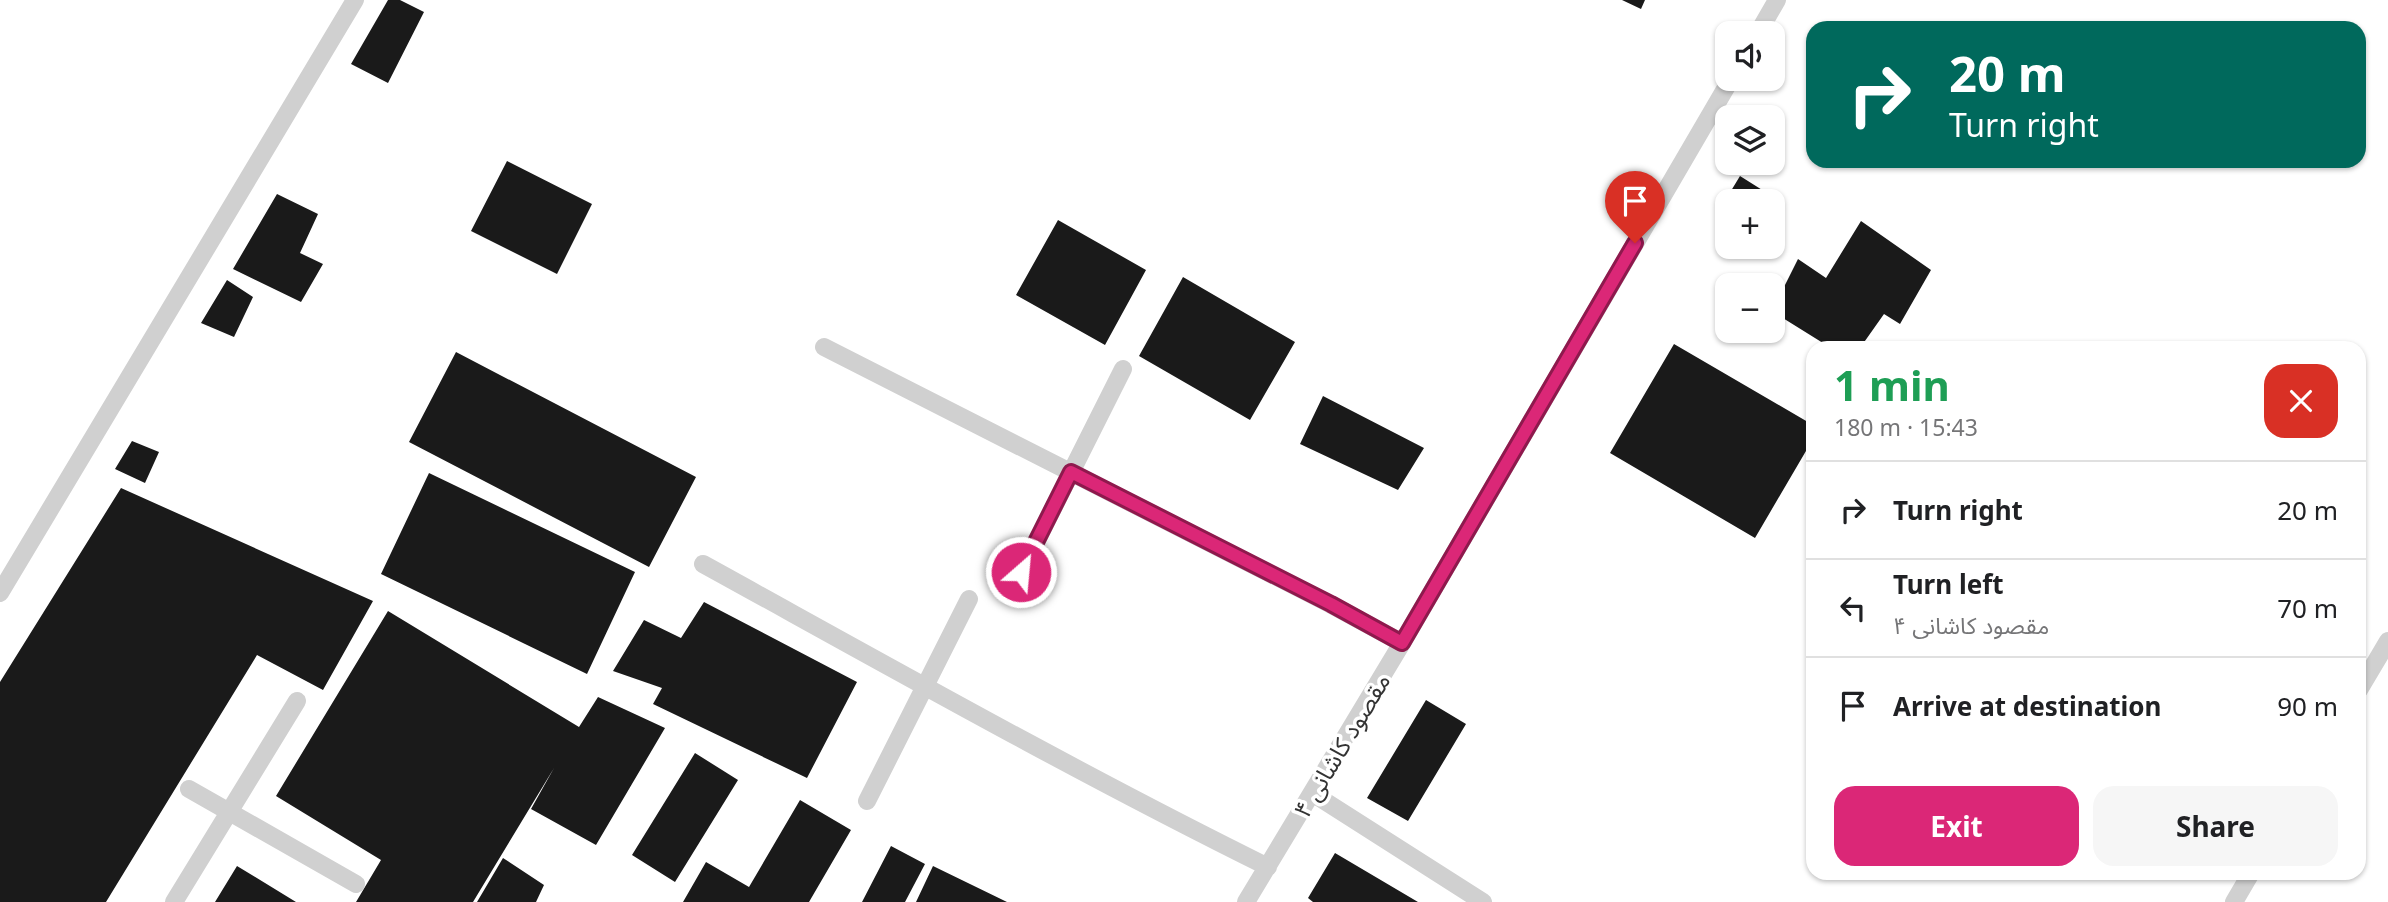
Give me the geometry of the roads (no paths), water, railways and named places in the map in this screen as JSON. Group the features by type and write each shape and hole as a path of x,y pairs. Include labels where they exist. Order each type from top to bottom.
{"lane":[{"path":"0,593 355,0"},
{"path":"1765,21 1777,0"},
{"name":"مقصود کاشانی ۴","path":"1246,902 1402,643 1724,91"},
{"path":"824,347 1331,604 1402,643"},
{"path":"1021,572 1123,369"},
{"path":"703,564 925,687 1268,867"},
{"path":"867,801 969,599"},
{"path":"2366,678 2388,641"},
{"path":"174,902 297,701"},
{"path":"189,789 356,884"},
{"path":"1312,793 1483,902"},
{"path":"2234,902 2247,880"}]}
